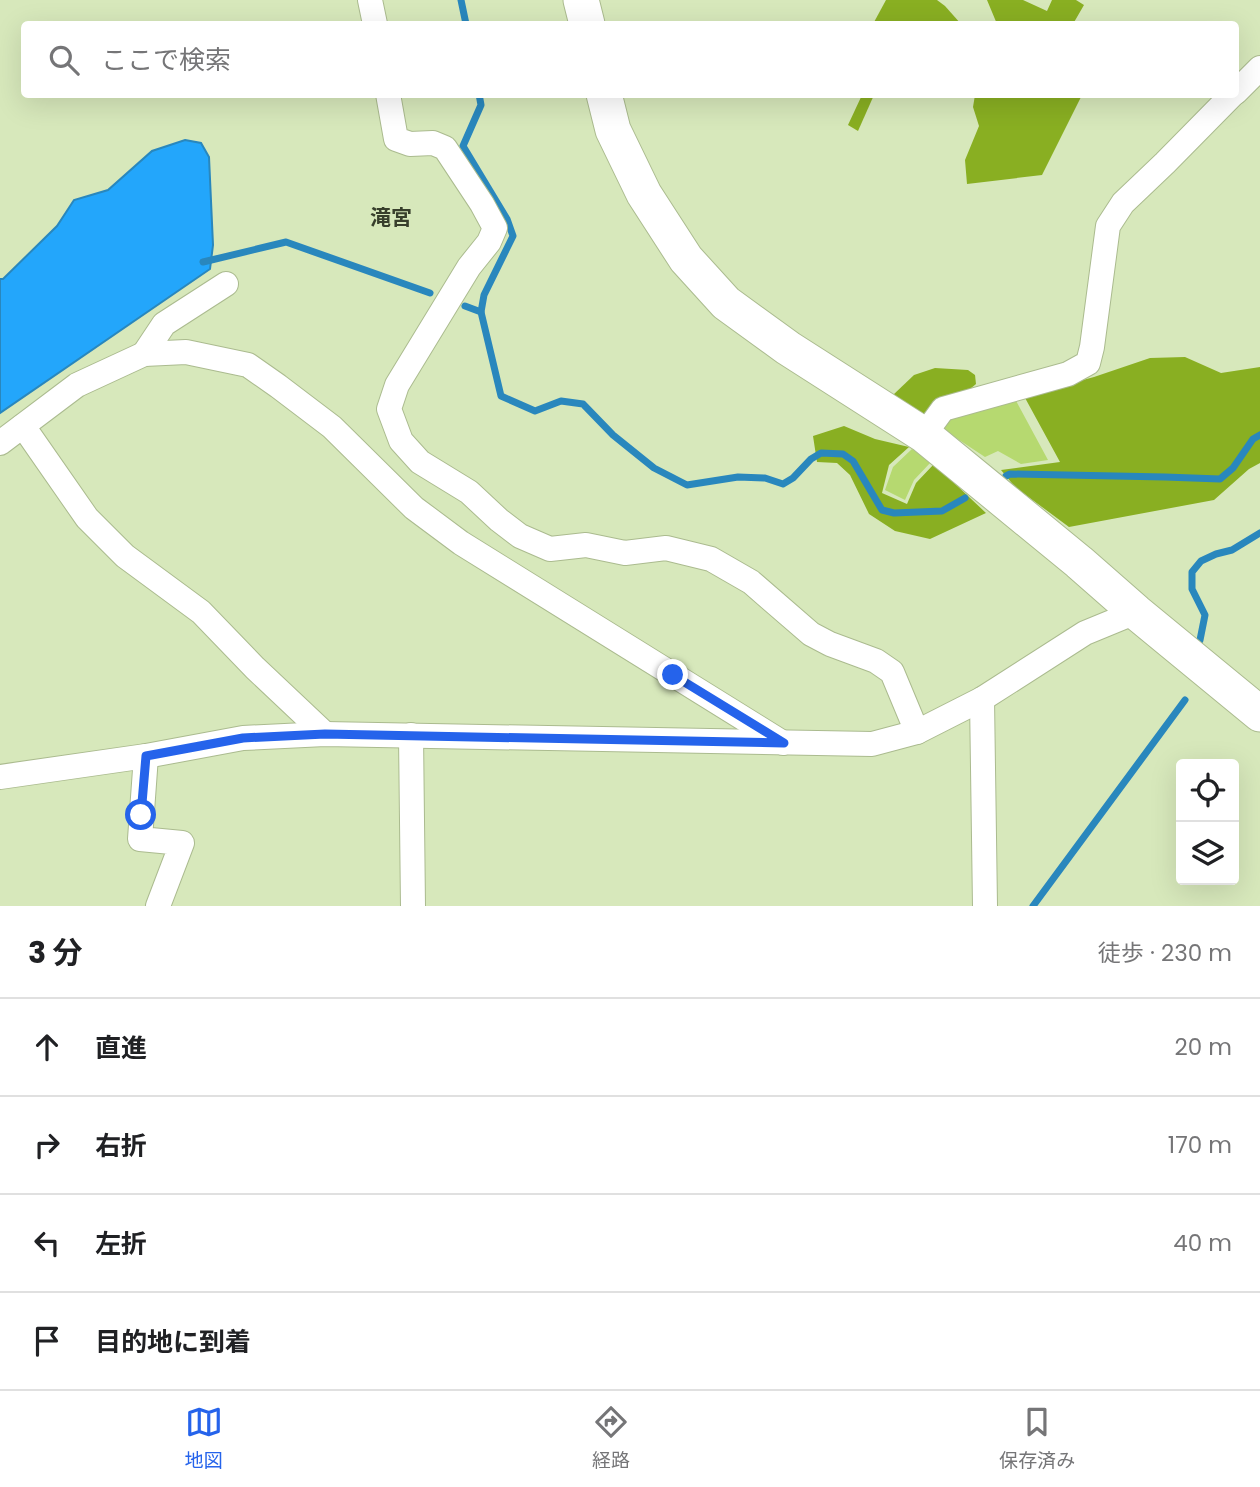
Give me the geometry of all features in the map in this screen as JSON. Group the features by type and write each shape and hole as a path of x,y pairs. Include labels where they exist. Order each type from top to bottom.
{"street":[{"path":"370,0 374,21"},
{"path":"581,0 586,21"},
{"path":"1239,88 1260,68"},
{"path":"389,98 396,139 410,144 433,143 445,148 495,228 489,242 469,267 397,385 389,409 401,441 420,462 470,492 520,536 550,549 586,545 625,554 666,548 711,559 751,583 811,634 876,661 892,672 917,732"},
{"path":"605,98 613,130 645,194 686,259 726,303 788,348 924,435 1260,714"},
{"path":"924,435 943,410 1068,374 1088,363 1108,226 1123,203 1229,98"},
{"path":"144,354 164,324 226,284"},
{"path":"0,443 76,385 144,354 186,352 248,365 332,428 414,508 461,543 784,743"},
{"path":"23,426 87,518 125,556 201,612 325,734"},
{"path":"0,777 146,756 243,738 325,734 872,744 917,732 982,699 1085,633 1136,612"},
{"path":"982,699 985,906"},
{"path":"411,735 414,906"},
{"path":"146,756 140,839 182,843 158,906"}],"green space":[{"path":"886,0 937,0 958,21 875,21"},
{"path":"987,0 1023,0 1047,11 1052,0 1076,0 1084,5 1075,21 996,21"},
{"path":"861,98 873,98 858,131 848,125"},
{"path":"974,98 1080,98 1042,175 967,184 965,160 979,126 973,107"},
{"path":"1185,357 1221,373 1260,367 1260,463 1249,469 1214,500 1069,527 1015,487 1001,470 1060,462 1024,396 1150,358"},
{"path":"935,368 968,370 975,375 976,384 964,394 926,415 893,395 914,375"},
{"path":"1015,399 1048,460 1021,464 998,451 985,457 941,428 953,416"},
{"path":"844,426 875,439 909,447 889,465 882,493 907,504 916,483 934,464 986,513 930,539 895,531 869,514 850,475 837,463 817,462 813,436"},
{"path":"912,449 931,462 914,480 905,500 885,490 893,467"}],"water":[{"path":"185,140 201,143 209,157 213,245 210,269 0,413 0,279 57,226 74,200 108,190 152,151"}],"waterway":[{"path":"461,0 465,21"},
{"path":"480,98 481,105 463,146 507,219 513,236 484,295 481,312"},
{"path":"203,262 286,242 430,293"},
{"path":"465,306 481,312 501,396 535,411 561,401 583,404 613,435 654,468 687,485 738,477 765,478 783,484 821,453 843,454 853,461 882,510 894,513 942,511 965,498"},
{"path":"1006,476 1220,479 1233,468 1253,439 1260,435"},
{"path":"1200,640 1205,615 1192,589 1192,572 1201,561 1232,550 1260,533"},
{"path":"1033,906 1185,700"}],"district":[{"name":"滝宮","path":"391,218"}],"route":[{"path":"141,815 146,756 243,738 346,734 784,743 673,675"}]}
